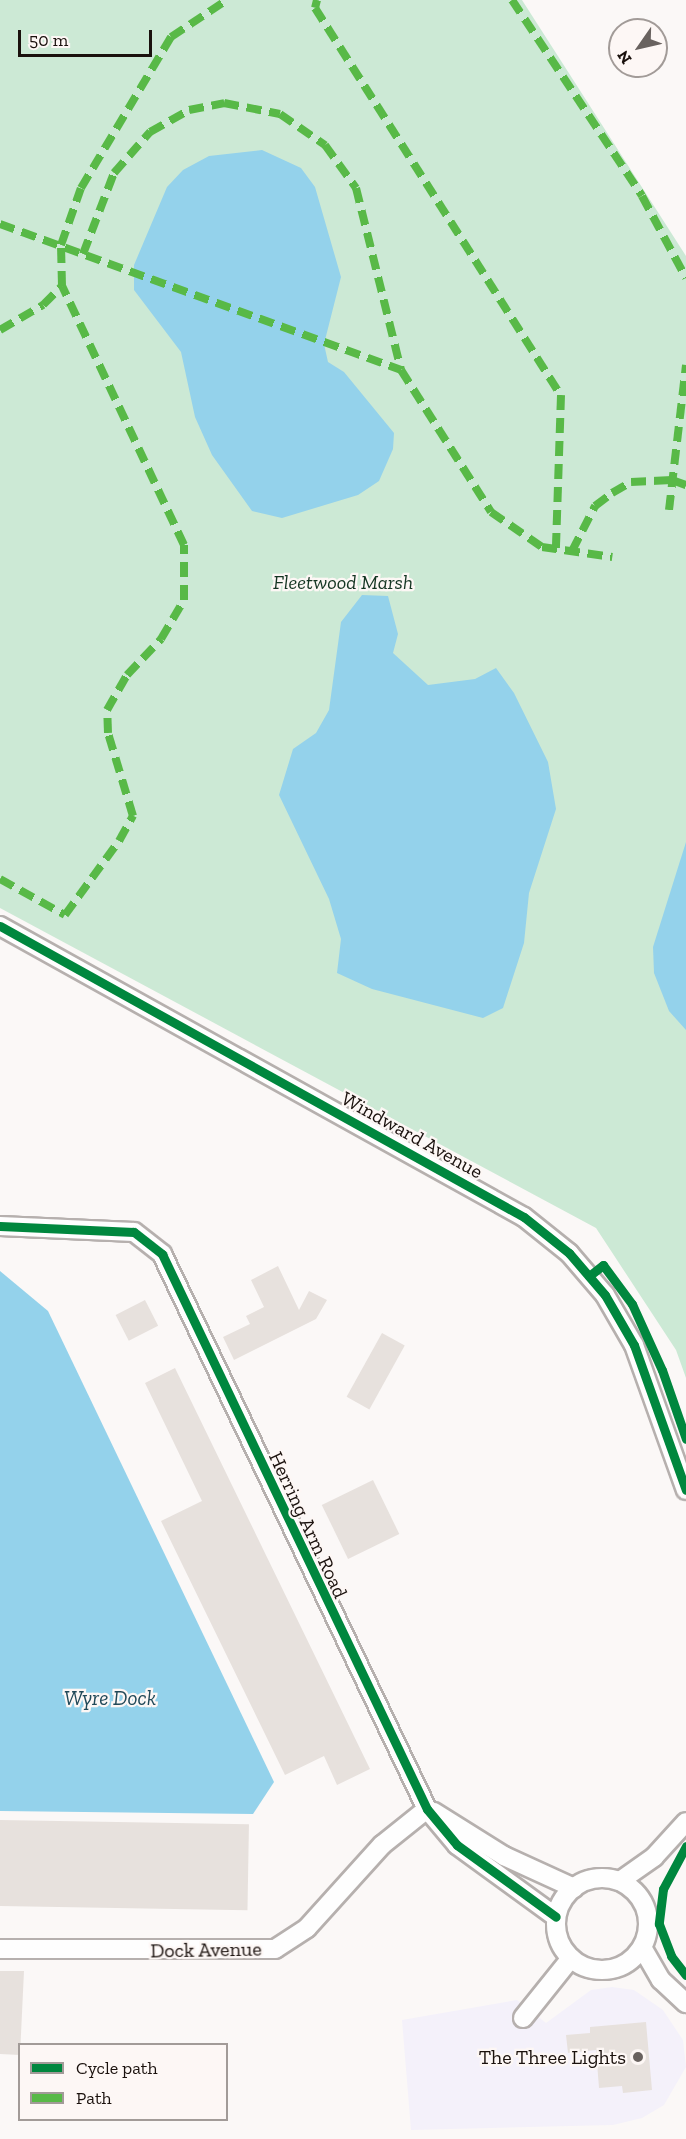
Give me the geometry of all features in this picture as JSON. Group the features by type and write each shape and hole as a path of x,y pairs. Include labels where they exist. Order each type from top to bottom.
{"street":[{"name":"Windward Avenue","path":"0,926 524,1217 569,1253 605,1295 634,1345 686,1490"},
{"name":"Herring Arm Road","path":"0,1226 134,1232 162,1254 428,1809 457,1845 556,1917"},
{"path":"428,1809 504,1856 574,1888"},
{"name":"Dock Avenue","path":"0,1949 275,1949 307,1928 382,1845 428,1809"},
{"path":"620,1881 654,1857 686,1822"},
{"path":"638,1894 654,1857"},
{"path":"661,1980 623,1965 595,1969 571,1958 561,1944 556,1917 574,1888 592,1879 620,1881 638,1894 647,1912 643,1949 661,1980 686,2002"},
{"path":"623,1965 643,1949"},
{"path":"523,2018 571,1958"}],"shaded area":[{"path":"612,1987 634,1990 663,2010 683,2040 686,2067 664,2105 642,2118 613,2125 411,2130 402,2020 517,2000 546,2023 591,1990"}],"green space":[{"name":"Fleetwood Marsh","path":"0,0 522,0 686,256 686,1378 676,1350 596,1228 0,908"}],"water":[{"path":"262,150 301,168 315,187 341,277 324,344 328,362 344,372 394,433 393,449 379,481 358,495 282,518 252,511 212,455 195,417 181,352 134,290 134,265 167,187 183,170 209,156"},
{"path":"362,595 388,596 398,634 393,653 428,685 475,679 496,668 514,693 548,762 556,809 529,893 524,943 503,1008 483,1018 372,989 337,973 341,939 329,899 279,795 293,749 316,733 329,710 341,622"},
{"path":"686,842 686,1030 669,1011 654,973 653,947"},
{"name":"Wyre Dock","path":"0,1271 48,1311 274,1782 253,1814 0,1811"}],"building":[{"path":"278,1266 299,1310 309,1291 327,1300 316,1319 234,1360 223,1337 250,1324 246,1316 264,1307 251,1280"},
{"path":"145,1300 158,1326 129,1341 116,1315"},
{"path":"382,1333 405,1346 369,1409 347,1397"},
{"path":"175,1368 370,1769 337,1785 324,1756 285,1775 161,1521 202,1501 145,1383"},
{"path":"373,1480 399,1534 348,1559 322,1505"},
{"path":"0,1820 249,1824 247,1910 0,1906"},
{"path":"0,1971 24,1971 18,2055 0,2054"},
{"name":"The Three Lights","path":"646,2022 652,2090 623,2093 622,2086 599,2088 596,2050 568,2053 566,2035 590,2033 590,2027"}],"marked path":[{"path":"0,330 43,305 62,286 61,245 81,188 171,37 227,0"},
{"path":"317,0 315,8 561,395 556,549"},
{"path":"512,0 642,196 686,278"},
{"path":"83,254 114,173 150,132 189,110 224,103 280,114 325,145 356,188 401,370"},
{"path":"0,224 401,370 491,512 542,547 612,557"},
{"path":"0,879 65,915 119,841 133,816 108,733 107,710 127,675 161,639 184,600 184,545 62,286"},
{"path":"669,510 686,365"},
{"path":"572,551 595,506 612,493 631,482 672,480 686,485"}],"cycle path":[{"path":"0,926 524,1217 569,1253 605,1295 634,1345 686,1490"},
{"path":"0,1226 134,1232 162,1254 427,1809 457,1845 556,1917"},
{"path":"589,1276 603,1265 632,1304 662,1370 686,1439"},
{"path":"686,1846 663,1889 659,1924 671,1956 686,1975"}],"place":[{"name":"The Three Lights","path":"638,2057"}]}
